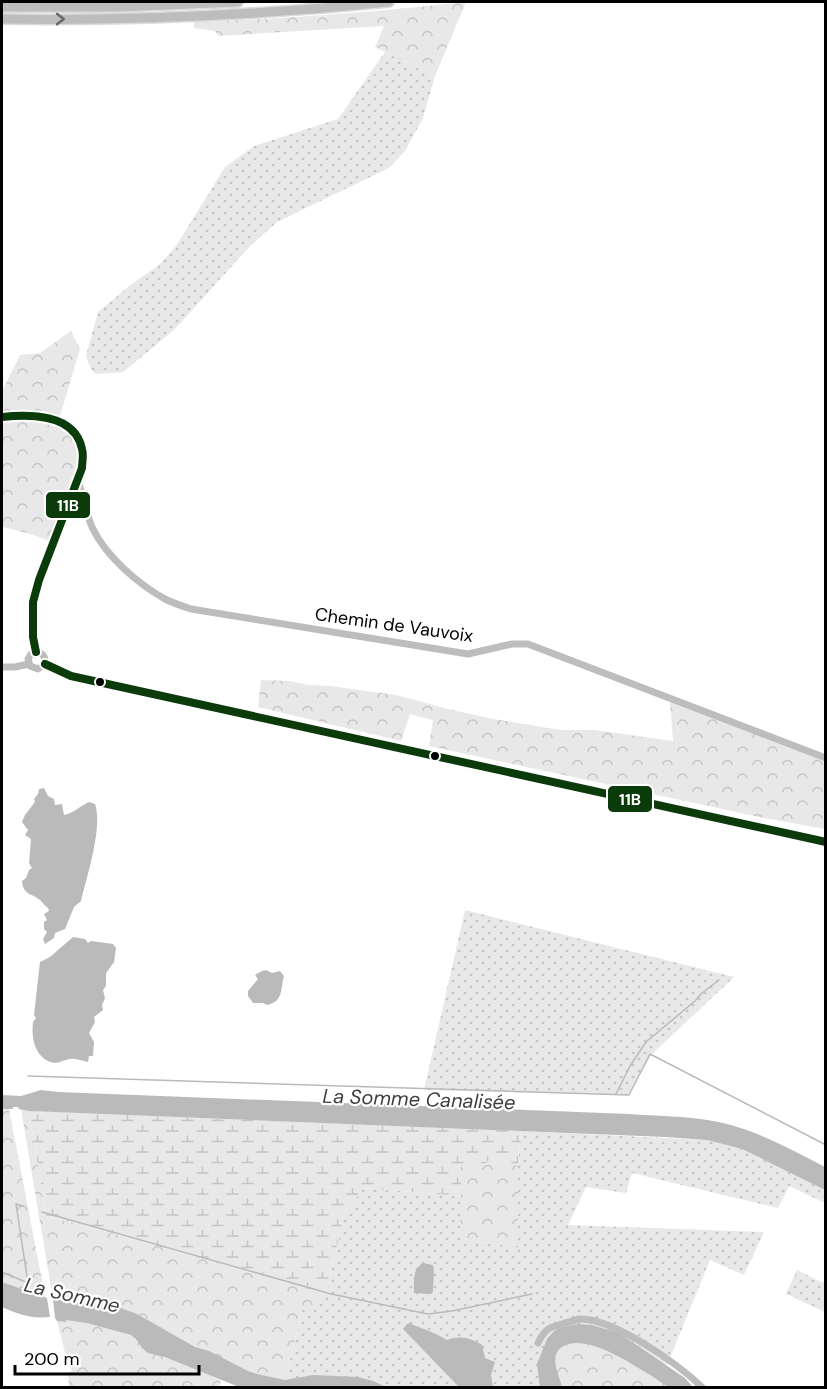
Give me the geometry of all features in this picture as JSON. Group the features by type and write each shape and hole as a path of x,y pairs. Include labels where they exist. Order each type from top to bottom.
{"highway":[{"path":"2,8 116,7 238,2"},
{"path":"2,19 191,17 389,2"}],"street":[{"path":"2,417 21,415 43,417 61,422 80,439 84,451 78,480 39,580 33,602 33,637 36,652"},
{"name":"Chemin de Vauvoix","path":"78,480 92,528 112,559 166,600 191,609 468,654 512,644 528,644 825,758"},
{"path":"36,652 44,655 45,664 38,669 33,668 29,664 29,656 36,652"},
{"path":"2,667 29,664"},
{"path":"45,664 71,676 825,842"},
{"path":"538,1343 542,1334 550,1326 579,1319 598,1322 649,1347 703,1388"}],"green space":[{"path":"466,2 435,76 375,47 384,26 218,36 215,31 194,28 194,22 330,15"},
{"path":"385,52 435,76 423,118 405,151 389,168 277,222 250,246 174,330 123,372 96,374 91,369 86,356 98,312 159,265 176,246 225,167 254,146 338,119"},
{"path":"71,331 80,349 57,426 74,442 79,450 80,462 74,484 50,541 2,527 2,391 20,355 40,353"},
{"path":"261,680 290,681 396,695 494,719 560,730 595,730 673,741 670,702 825,761 825,829 429,746 433,720 410,714 401,741 258,707"},
{"path":"465,910 734,977 652,1054 628,1095 424,1090"},
{"path":"2,1108 9,1109 46,1301 2,1288"},
{"path":"21,1109 29,1111 46,1216 326,1294 316,1308 303,1307 285,1380 251,1377 113,1310 53,1299"},
{"path":"29,1111 521,1131 518,1166 492,1157 483,1166 461,1166 461,1196 363,1188 344,1215 326,1294 46,1216"},
{"path":"521,1131 707,1140 742,1149 825,1190 825,1203 789,1186 778,1208 632,1173 626,1193 586,1187 568,1225 764,1232 744,1275 710,1260 667,1365 605,1333 548,1387 370,1388 285,1380 303,1307 326,1294 344,1215 363,1188 461,1196 461,1239 518,1247 518,1166"},
{"path":"492,1157 518,1166 518,1247 460,1239 461,1166 483,1166"},
{"path":"797,1270 823,1283 825,1279 825,1312 786,1294"},
{"path":"76,1316 134,1334 155,1350 221,1380 220,1387 69,1387 68,1373 72,1371 67,1361 57,1321 65,1322"},
{"path":"574,1339 603,1342 690,1387 559,1387 551,1353"}],"shaded area":[{"path":"44,788 48,796 54,799 55,805 62,804 64,815 89,802 95,804 97,814 96,838 81,901 74,907 65,929 55,933 54,938 45,944 43,939 47,932 44,929 44,922 47,920 44,914 49,911 48,908 38,898 26,892 22,881 32,868 29,863 31,839 25,835 28,830 22,822 35,802 34,799 39,789"},
{"path":"73,937 85,939 88,943 91,941 113,944 116,948 114,962 106,973 103,1010 94,1017 95,1022 89,1033 94,1042 93,1056 89,1056 88,1062 71,1059 55,1063 43,1058 39,1053 33,1035 40,962 50,957"},
{"path":"266,970 272,973 280,971 284,976 279,998 267,1005 253,1003 248,996 248,991 258,979 255,975"},
{"path":"41,1090 702,1119 728,1124 757,1134 825,1167 825,1190 742,1149 707,1140 29,1111 18,1107 2,1109 2,1095 21,1096"},
{"path":"423,1263 433,1265 433,1292 431,1294 414,1293 415,1272"},
{"path":"2,1282 47,1298 50,1317 25,1315 2,1307"},
{"path":"53,1299 118,1307 137,1314 195,1347 209,1351 257,1374 285,1380 313,1375 358,1377 386,1387 239,1387 165,1357 148,1353 131,1335 87,1323 57,1321"},
{"path":"408,1323 447,1340 465,1338 482,1345 485,1358 495,1362 491,1375 493,1387 459,1387 403,1329"},
{"path":"577,1324 592,1325 619,1333 685,1378 693,1387 668,1386 611,1353 579,1343 562,1347 556,1356 556,1368 562,1387 540,1388 537,1364 547,1339 559,1328"}],"waterway":[{"path":"616,1094 630,1066 646,1042 719,980"},
{"name":"La Somme Canalisée","path":"28,1076 629,1095 650,1054 826,1145"},
{"name":"La Somme","path":"2,1272 28,1283 16,1204 23,1206"},
{"path":"42,1212 331,1294 428,1314 532,1294"}],"transit line":[{"name":"11B","path":"2,417 38,417 61,423 78,437 83,451 82,468 39,580 33,602 33,637 36,652"},
{"name":"11B","path":"45,664 71,676 826,842"}]}
